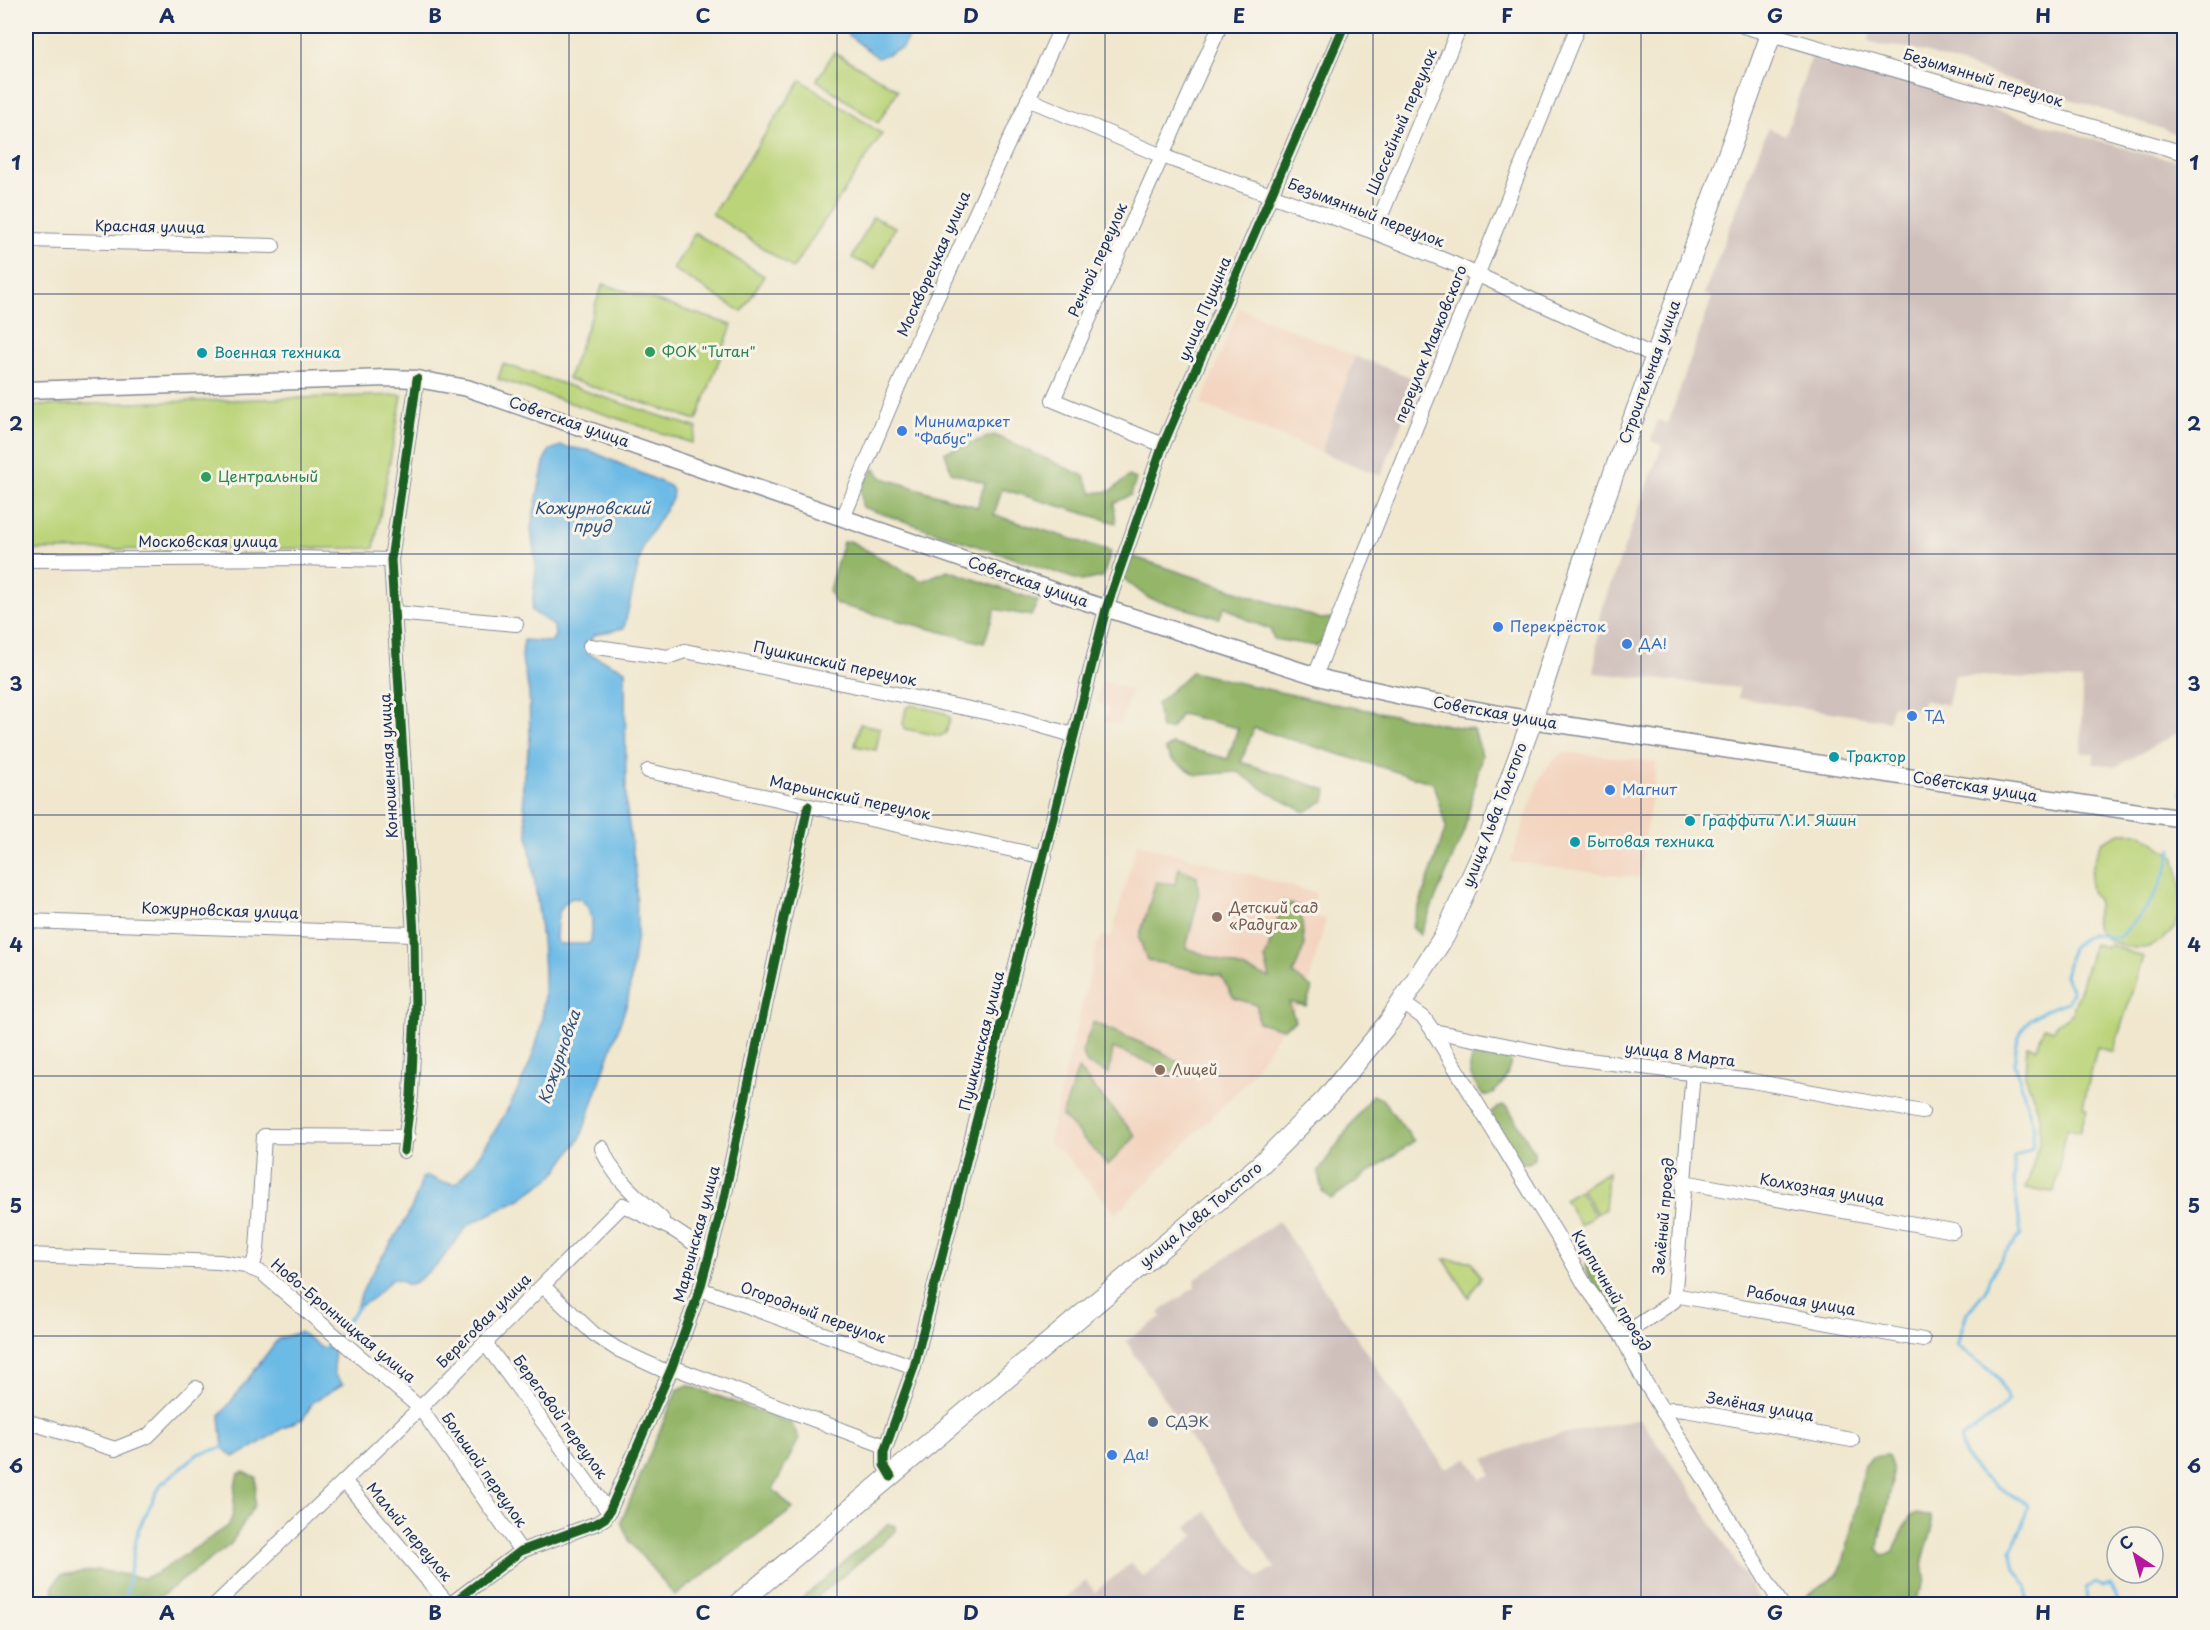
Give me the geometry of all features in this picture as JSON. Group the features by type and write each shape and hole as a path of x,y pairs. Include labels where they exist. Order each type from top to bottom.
{"highway":[{"name":"Строительная улица","path":"1532,720 1591,537 1773,29"},
{"name":"улица Льва Толстого","path":"738,1605 1219,1201 1299,1129 1353,1068 1402,1003 1445,935 1487,843 1532,720"}],"main road":[{"name":"Советская улица","path":"26,390 386,378 417,379 467,388 1106,609 1315,676 1406,697 1532,720 2184,819"}],"street":[{"name":"Москворецкая улица","path":"843,518 915,347 1062,26"},
{"name":"Речной переулок","path":"1163,445 1053,400 1220,26"},
{"name":"улица Пущина","path":"1106,609 1163,445 1344,26"},
{"name":"Шоссейный переулок","path":"1374,232 1460,26"},
{"name":"переулок Маяковского","path":"1315,676 1578,26"},
{"name":"Безымянный переулок","path":"1743,26 1773,29 2184,153"},
{"path":"1773,29 1791,26"},
{"name":"Безымянный переулок","path":"1028,99 1162,156 1374,232 1477,273 1655,356"},
{"name":"Красная улица","path":"26,240 273,246"},
{"name":"Конюшенная улица","path":"404,1151 408,1137 416,1011 414,934 391,560 417,379"},
{"name":"Московская улица","path":"26,560 293,558 391,560"},
{"name":"Пушкинская улица","path":"891,1477 884,1465 885,1446 914,1367 1106,609"},
{"path":"395,613 516,624"},
{"name":"Пушкинский переулок","path":"590,646 668,657 685,651 1002,716 1073,735"},
{"name":"Марьинский переулок","path":"648,771 1045,857"},
{"name":"Марьинская улица","path":"609,1512 670,1370 700,1290 710,1254 808,806"},
{"name":"Кожурновская улица","path":"26,921 414,934"},
{"name":"Кирпичный проезд","path":"1402,1003 1424,1018 1433,1031 1585,1285 1622,1336 1663,1412 1781,1605"},
{"name":"улица 8 Марта","path":"1433,1031 1565,1057 1693,1072 1922,1112"},
{"name":"Зелёный проезд","path":"1622,1336 1674,1300 1693,1072"},
{"path":"252,1269 257,1250 264,1136 408,1137"},
{"path":"602,1148 608,1164 628,1188 674,1230"},
{"name":"Колхозная улица","path":"1684,1182 1953,1231"},
{"name":"Береговая улица","path":"216,1605 345,1482 623,1205 674,1230 710,1254"},
{"name":"Ново-Бронницкая улица","path":"26,1255 219,1262 252,1269 275,1283 420,1408"},
{"path":"543,1286 602,1339 617,1349 885,1446"},
{"name":"Огородный переулок","path":"700,1290 914,1367"},
{"name":"Рабочая улица","path":"1674,1295 1923,1340"},
{"name":"Береговой переулок","path":"485,1342 609,1512"},
{"path":"26,1421 115,1449 148,1436 196,1388"},
{"name":"Большой переулок","path":"420,1408 521,1551"},
{"name":"Зелёная улица","path":"1663,1412 1672,1409 1685,1410 1852,1440"},
{"name":"Малый переулок","path":"345,1482 450,1605"},
{"path":"450,1605 521,1551 597,1523 609,1512"}],"shaded area":[{"path":"1874,26 2184,26 2184,136 1912,48 1877,45 1868,40"},
{"path":"1811,57 1851,72 1857,61 1971,103 2141,153 2184,162 2184,701 2178,733 2115,767 2093,763 2094,754 2081,752 2082,680 1955,675 1948,705 1923,700 1921,710 1892,705 1889,721 1738,698 1739,688 1594,673 1600,613 1662,445 1651,441 1657,420 1668,423 1712,297 1704,294 1768,128 1786,135"},
{"path":"1239,308 1355,356 1321,452 1201,404"},
{"path":"1355,356 1418,380 1381,476 1321,452"},
{"path":"1102,681 1131,690 1120,725 1104,721 1108,707 1096,703"},
{"path":"1565,752 1657,762 1639,878 1510,862 1541,775 1554,759"},
{"name":"Лицей","path":"1137,843 1316,893 1310,915 1326,919 1306,993 1246,1082 1116,1214 1063,1153 1048,1143 1097,945 1102,935 1111,938"},
{"path":"1278,1221 1445,1469 1467,1458 1481,1479 1491,1475 1485,1459 1541,1438 1640,1419 1687,1484 1762,1604 1057,1604 1086,1581 1095,1592 1131,1563 1143,1577 1194,1536 1187,1527 1206,1512 1258,1577 1275,1568 1126,1341 1161,1317 1159,1312 1195,1287 1194,1280"}],"green space":[{"path":"834,52 898,90 878,123 817,80"},
{"path":"801,80 882,134 793,268 712,214"},
{"path":"873,217 895,227 875,268 852,258"},
{"path":"695,233 764,276 742,312 673,269"},
{"name":"ФОК \"Титан\"","path":"603,284 732,325 697,420 568,379"},
{"path":"503,364 697,428 692,443 498,379"},
{"name":"Центральный","path":"402,395 374,548 26,550 26,406"},
{"path":"994,435 1084,476 1092,493 1111,491 1129,476 1136,479 1131,495 1114,503 1116,523 1002,489 994,515 1111,551 1103,577 1081,581 862,507 861,488 874,469 883,478 977,507 985,483 951,472 945,452"},
{"path":"850,541 922,581 948,570 1038,601 1031,616 995,609 984,643 836,604 829,590 843,542"},
{"path":"1131,556 1321,619 1332,618 1331,635 1316,646 1274,639 1270,629 1249,621 1225,606 1219,618 1148,598 1123,578"},
{"path":"1191,672 1324,702 1474,730 1482,755 1464,831 1420,935 1412,927 1446,827 1433,783 1254,728 1241,762 1327,790 1325,800 1305,812 1269,793 1238,772 1197,775 1172,760 1165,750 1172,744 1228,759 1238,728 1181,714 1171,729 1161,729 1157,704"},
{"path":"912,705 945,713 950,718 946,733 940,736 906,729 903,724 906,708"},
{"path":"860,724 880,728 876,750 855,746"},
{"path":"2120,833 2140,833 2174,856 2176,864 2181,893 2178,920 2169,933 2148,947 2135,948 2111,941 2099,932 2096,926 2098,903 2090,885 2093,866 2102,842"},
{"path":"1179,868 1197,876 1199,897 1186,948 1270,978 1265,959 1283,902 1301,907 1304,947 1293,974 1312,988 1306,1006 1289,1002 1295,1021 1282,1029 1258,1022 1257,1005 1234,998 1221,976 1147,960 1139,938 1156,882 1175,884"},
{"path":"2094,944 2106,947 2108,944 2143,957 2113,1052 2097,1047 2083,1106 2087,1109 2080,1132 2067,1128 2054,1192 2026,1189 2040,1140 2040,1116 2025,1075 2027,1046 2037,1048 2044,1027 2054,1030 2056,1025 2072,1013"},
{"path":"1093,1022 1162,1052 1181,1064 1174,1073 1113,1048 1109,1074 1087,1064 1082,1052"},
{"path":"1483,1052 1504,1056 1511,1061 1508,1073 1499,1088 1483,1096 1471,1077 1470,1067 1474,1055"},
{"path":"1078,1069 1136,1136 1108,1165 1062,1116"},
{"path":"1372,1095 1382,1099 1414,1141 1331,1199 1322,1191 1318,1172"},
{"path":"1502,1105 1508,1107 1534,1152 1534,1159 1529,1163 1521,1163 1491,1117 1492,1112"},
{"path":"1608,1172 1605,1209 1597,1214 1581,1188"},
{"path":"1579,1190 1595,1215 1580,1225 1564,1199"},
{"path":"1444,1259 1471,1261 1481,1277 1469,1297"},
{"path":"1592,1264 1623,1311 1624,1318 1621,1320 1618,1319 1586,1272 1586,1265"},
{"path":"688,1385 792,1424 799,1439 773,1489 793,1509 675,1596 630,1542 621,1522 677,1390"},
{"path":"1887,1455 1891,1465 1891,1488 1878,1549 1883,1555 1892,1553 1911,1515 1917,1513 1931,1516 1932,1531 1923,1560 1925,1579 1914,1604 1801,1604 1809,1594 1830,1581 1839,1572 1849,1538 1864,1467 1872,1457"},
{"path":"243,1472 256,1477 255,1504 231,1544 150,1604 55,1604 53,1586 61,1575 98,1570 143,1578 156,1574 228,1526 233,1514 236,1481 238,1474"},
{"path":"888,1524 896,1526 896,1531 809,1604 796,1604"}],"water":[{"path":"851,26 914,26 902,48 878,58 846,33"},
{"name":"Кожурновский пруд","path":"561,446 591,451 670,486 673,491 672,499 643,545 624,628 594,635 588,644 587,653 625,670 626,805 636,873 637,934 628,1000 581,1137 554,1175 520,1199 468,1225 439,1263 416,1282 407,1285 400,1280 392,1279 371,1300 356,1308 362,1291 409,1214 422,1178 428,1176 441,1182 456,1184 496,1129 521,1084 538,1039 542,1019 544,965 523,793 530,734 529,693 522,655 524,640 551,642 555,636 554,626 532,611 536,568 531,528 545,458 550,450","holes":["572,898 581,899 592,918 591,941 588,944 560,944 556,940 557,922 562,906"]},
{"path":"300,1332 322,1348 334,1348 334,1374 343,1384 313,1402 303,1419 284,1427 252,1448 233,1457 223,1448 220,1416 278,1339"}],"waterway":[{"path":"2181,794 2184,774"},
{"path":"2028,1604 2027,1586 2015,1569 2011,1550 2023,1525 2028,1505 1976,1471 1963,1451 1961,1439 2008,1401 1999,1378 1957,1345 1967,1313 1985,1291 1989,1279 2005,1253 2021,1235 2014,1181 2014,1157 2032,1149 2034,1128 2015,1064 2018,1039 2022,1029 2036,1015 2068,1002 2072,991 2065,976 2072,947 2090,934 2118,938 2138,918 2153,898 2169,863 2172,849"},
{"name":"Кожурновка","path":"339,1331 359,1306"},
{"name":"Кожурновка","path":"323,1350 333,1339"},
{"name":"Кожурновка","path":"124,1604 138,1530 161,1484 198,1454 224,1447"},
{"path":"2087,1604 2086,1589 2096,1583 2102,1586 2111,1584 2118,1604"}],"cycle path":[{"path":"891,1477 884,1465 884,1452 914,1367 1106,609 1163,445 1344,26"},
{"path":"404,1151 411,1095 415,1011 414,934 391,560 417,379"},
{"path":"451,1604 521,1551 597,1523 609,1512 672,1367 700,1289 722,1207 808,806"}],"place":[{"name":"ФОК \"Титан\"","path":"650,352"},
{"name":"Военная техника","path":"202,353"},
{"name":"Минимаркет \"Фабус\"","path":"902,431"},
{"name":"Центральный","path":"206,477"},
{"name":"Перекрёсток","path":"1498,627"},
{"name":"ДА!","path":"1627,644"},
{"name":"ТД","path":"1912,716"},
{"name":"Трактор","path":"1834,757"},
{"name":"Магнит","path":"1610,790"},
{"name":"Граффити Л.И. Яшин","path":"1690,821"},
{"name":"Бытовая техника","path":"1575,842"},
{"name":"Детский сад «Радуга»","path":"1217,917"},
{"name":"Лицей","path":"1160,1070"},
{"name":"СДЭК","path":"1153,1422"},
{"name":"Да!","path":"1112,1455"}]}
